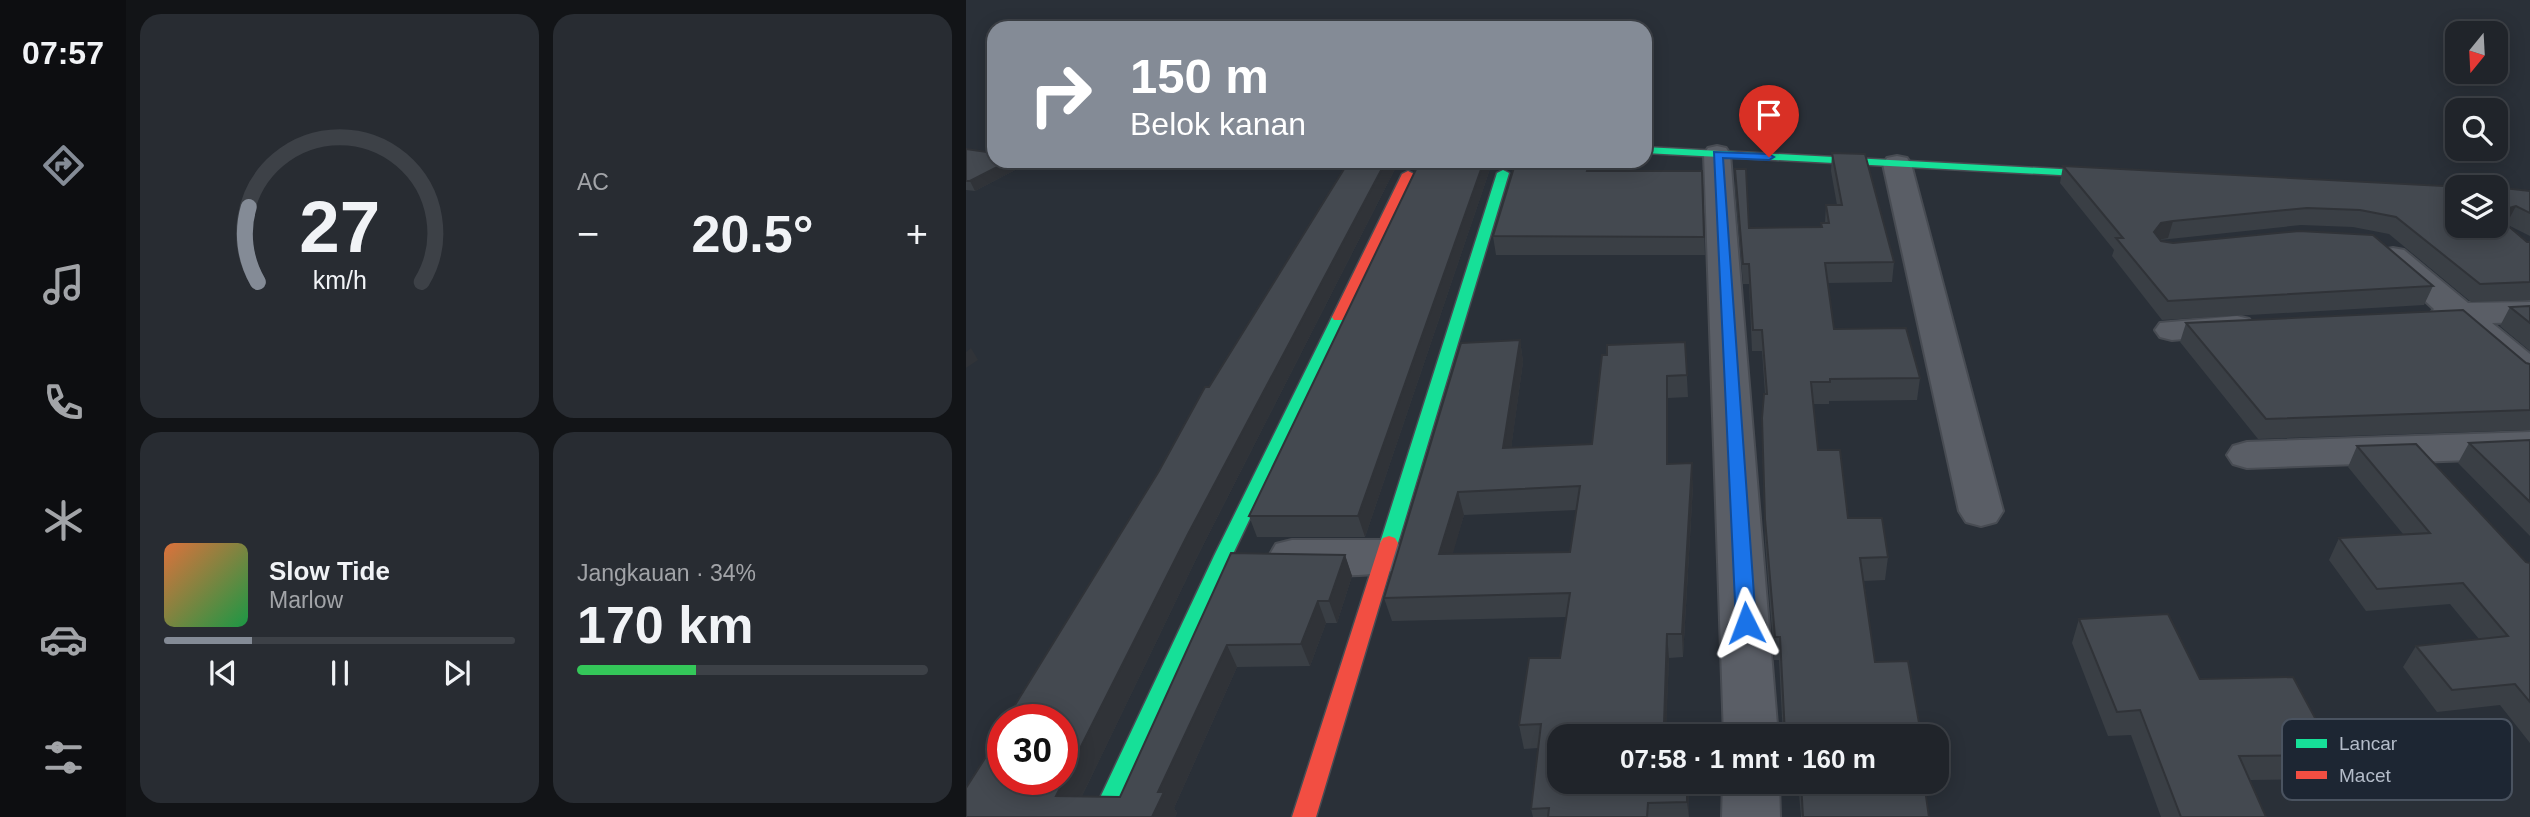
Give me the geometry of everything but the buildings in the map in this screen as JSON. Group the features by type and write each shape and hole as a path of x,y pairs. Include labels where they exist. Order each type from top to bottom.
{"street":[{"path":"1652,150 2129,176"},
{"path":"1717,155 1750,724"},
{"path":"1896,164 1981,511"},
{"path":"1304,817 1503,173"},
{"path":"1103,817 1223,556 1408,174"},
{"path":"2369,242 2377,244 2530,373"},
{"path":"2418,316 2530,312"},
{"path":"2172,330 2268,325"},
{"path":"2247,455 2530,444"},
{"path":"2418,450 2455,490"},
{"path":"1223,556 1384,557"},
{"path":"1751,794 1751,817"}],"traffic: fast":[{"path":"1652,150 2115,175"},
{"path":"1389,543 1503,173"},
{"path":"1103,817 1223,556 1339,317"}],"traffic: jam":[{"path":"1339,317 1408,174"},
{"path":"1304,817 1389,543"}],"route":[{"path":"1746,623 1717,155 1769,157"}]}
